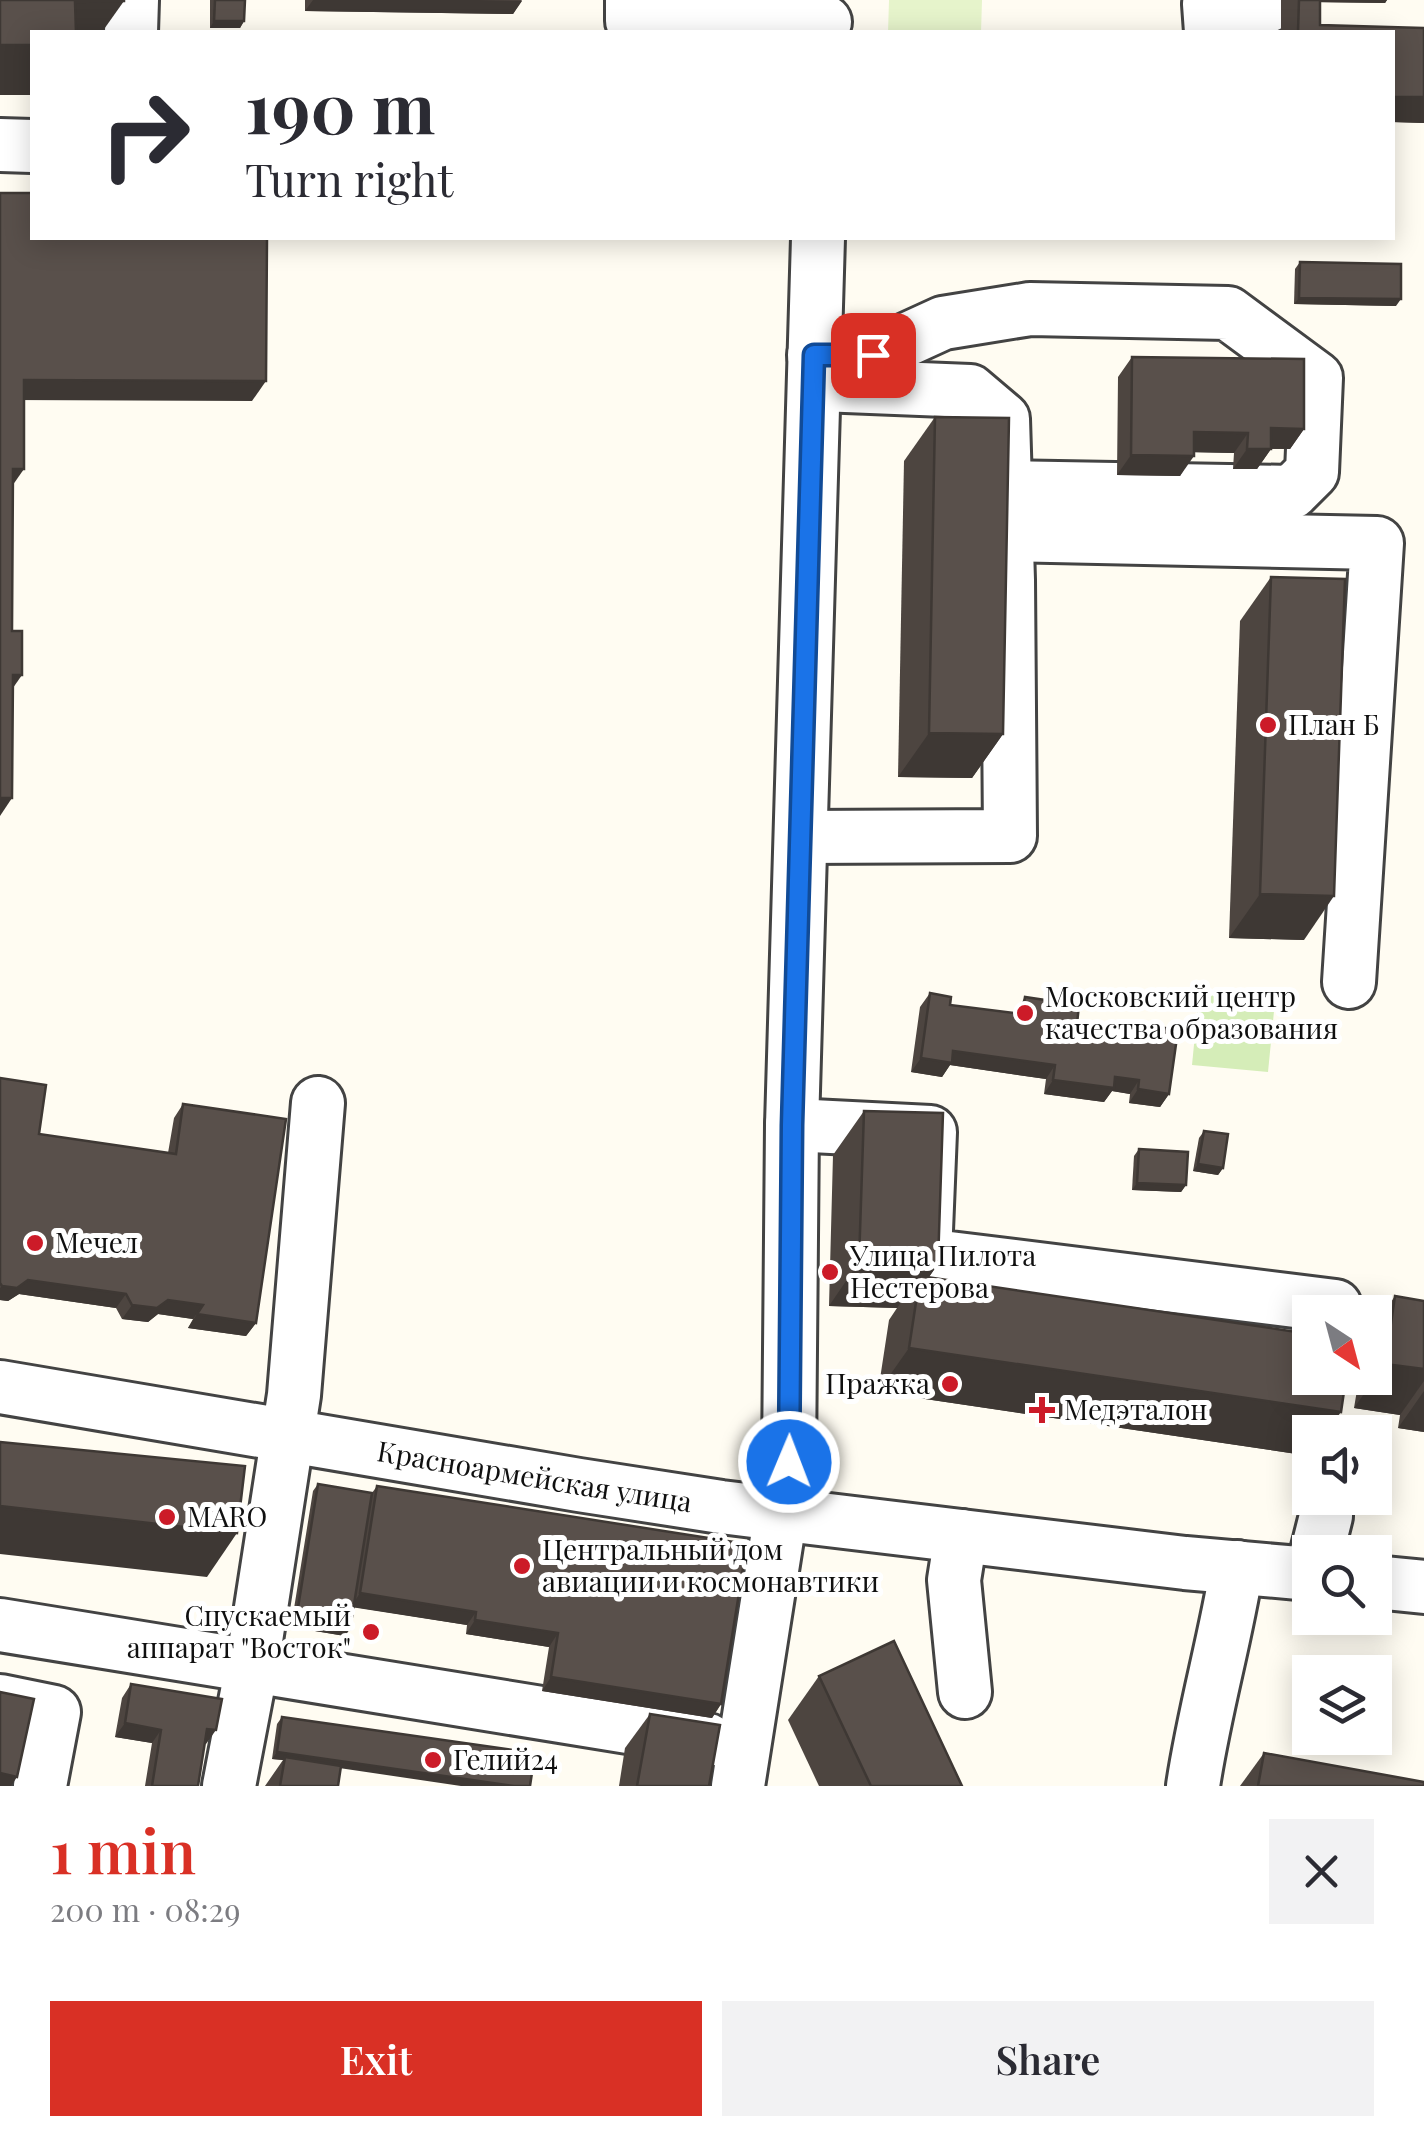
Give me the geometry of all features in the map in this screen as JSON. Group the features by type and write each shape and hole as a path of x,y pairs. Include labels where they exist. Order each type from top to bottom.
{"street":[{"path":"132,0 132,30"},
{"path":"632,0 632,21 755,24 825,18"},
{"path":"1210,30 1210,4 1268,6"},
{"path":"0,145 30,146"},
{"path":"0,1624 252,1666 741,1766 789,1462 792,1125 818,240"},
{"path":"814,370 873,355 943,322 1030,309 1228,313 1316,378 1312,472 1292,492 1006,511"},
{"path":"801,837 1010,836 1002,419 970,390 814,370"},
{"path":"1006,511 1378,543 1349,982"},
{"path":"229,1786 252,1666 296,1376 318,1103"},
{"path":"792,1125 930,1132 925,1255 1292,1301"},
{"name":"Красноармейская улица","path":"0,1387 578,1486 780,1515 1292,1572"},
{"path":"961,1536 954,1580 964,1692"},
{"path":"1193,1786 1237,1567"},
{"path":"1392,1584 1424,1587"},
{"path":"40,1786 68,1636"},
{"path":"0,1701 54,1712"}],"green space":[{"path":"889,0 982,0 981,30 888,30"},
{"path":"1199,994 1275,1001 1268,1072 1192,1065"}],"building":[{"path":"0,0 124,0 75,2 76,30 30,30 30,45 0,45"},
{"path":"215,0 245,0 244,21 214,21"},
{"path":"1299,0 1320,0 1320,25 1424,28 1424,97 1395,97 1395,30 1298,30"},
{"path":"0,193 30,193 30,240 267,240 266,381 24,380 24,469 13,469 12,631 22,631 22,675 13,675 12,798 0,798"},
{"path":"1300,262 1401,264 1401,299 1299,298"},
{"path":"1132,357 1304,359 1304,429 1271,428 1271,449 1247,449 1248,433 1194,432 1194,456 1131,455"},
{"path":"935,417 1009,418 1003,734 929,733"},
{"path":"1271,577 1345,579 1334,896 1260,894"},
{"path":"930,993 951,997 950,1005 1022,1014 1025,997 1079,1005 1077,1024 1145,1033 1146,1025 1178,1030 1169,1094 1138,1089 1139,1080 1115,1077 1114,1088 1053,1080 1055,1065 953,1051 952,1063 921,1058"},
{"path":"0,1078 46,1085 39,1134 176,1154 183,1104 286,1119 256,1323 197,1314 203,1305 168,1300 157,1308 132,1305 126,1294 28,1280 17,1288 2,1286"},
{"path":"864,1111 943,1113 938,1264 859,1262"},
{"path":"1204,1131 1228,1134 1223,1168 1198,1164"},
{"path":"1139,1149 1188,1152 1186,1185 1137,1183"},
{"path":"920,1276 1292,1331 1292,1395 1344,1395 1341,1412 909,1348"},
{"path":"1395,1296 1424,1301 1424,1369 1392,1365"},
{"path":"0,1442 245,1466 237,1533 0,1506"},
{"path":"318,1484 372,1493 350,1629 296,1620"},
{"path":"377,1486 747,1544 721,1704 551,1677 558,1633 475,1620 476,1612 360,1593"},
{"path":"894,1641 962,1786 871,1786 819,1676"},
{"path":"131,1684 222,1699 216,1730 207,1729 198,1786 152,1786 161,1730 125,1723"},
{"path":"0,1692 34,1699 17,1777 0,1773"},
{"path":"650,1714 720,1725 709,1786 637,1786"},
{"path":"282,1717 535,1753 530,1786 277,1752"},
{"path":"1264,1753 1424,1782 1424,1786 1258,1786"},
{"path":"285,1757 341,1766 338,1786 280,1786"}],"place":[{"name":"План Б","path":"1268,725"},
{"name":"Московский центр качества образования","path":"1025,1013"},
{"name":"Мечел","path":"35,1243"},
{"name":"Улица Пилота Нестерова","path":"830,1272"},
{"name":"Пражка","path":"950,1384"},
{"name":"Медэталон","path":"1042,1410"},
{"name":"MARO","path":"167,1517"},
{"name":"Центральный дом авиации и космонавтики","path":"522,1566"},
{"name":"Спускаемый аппарат \"Восток\"","path":"371,1632"},
{"name":"Гелий24","path":"433,1760"}],"route":[{"path":"789,1462 792,1125 814,355 873,355"}]}
